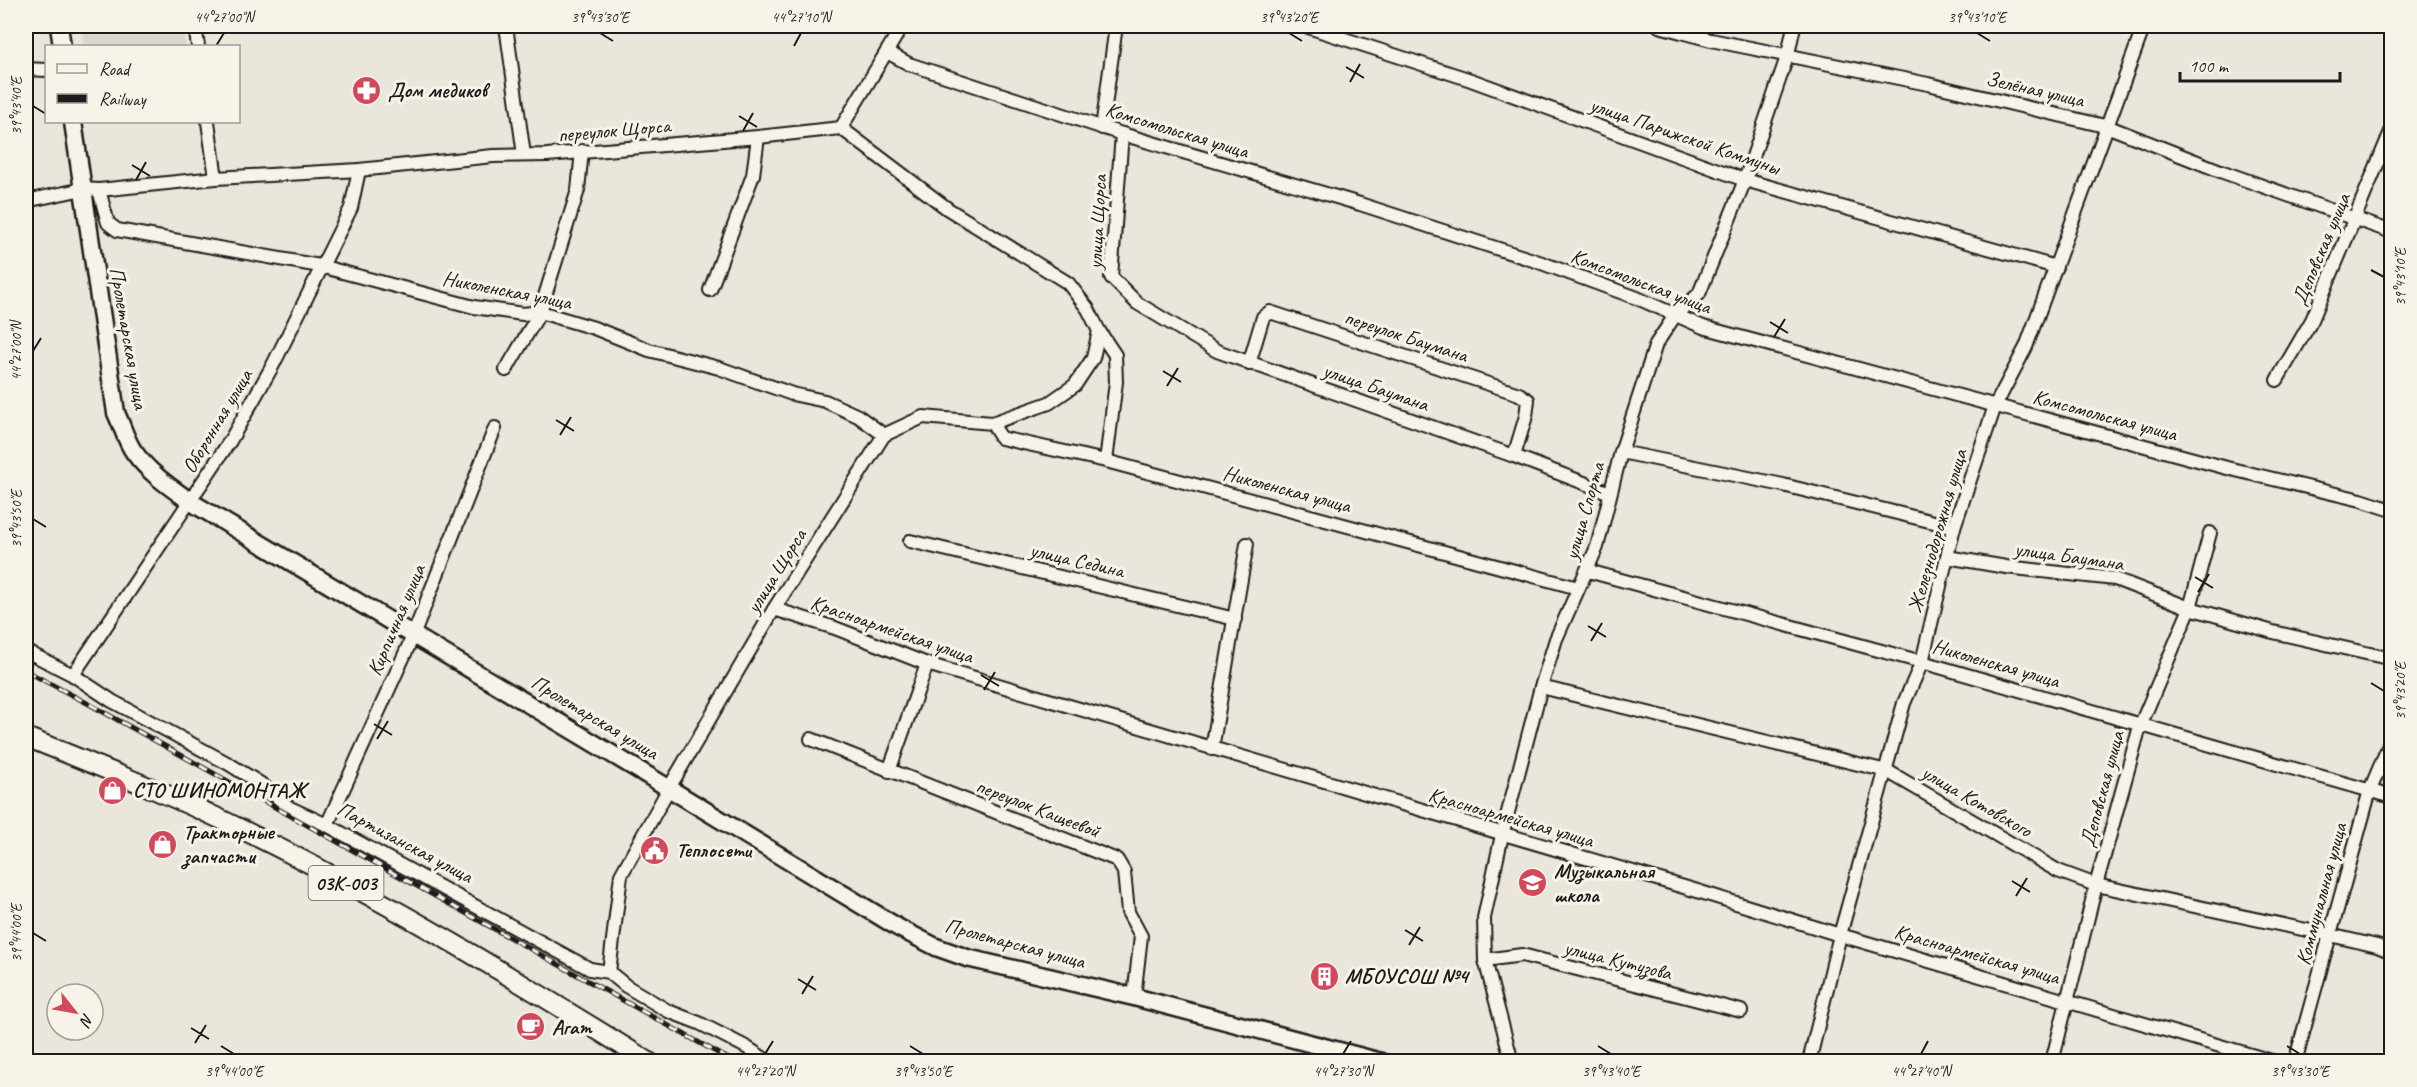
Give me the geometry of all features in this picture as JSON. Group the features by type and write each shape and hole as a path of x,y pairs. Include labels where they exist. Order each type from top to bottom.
{"main road":[{"name":"03К-003","path":"26,737 196,808 305,861 487,961 650,1062"}],"street":[{"path":"59,26 62,45"},
{"path":"195,26 198,45"},
{"path":"506,26 524,155"},
{"path":"902,26 841,128 948,209 1068,283 1088,309 1115,355 1116,382 1106,461"},
{"path":"1102,128 1116,26"},
{"name":"улица Парижской Коммуны","path":"1305,26 1471,80 1745,180 2056,267"},
{"name":"Зелёная улица","path":"1659,26 1711,40 1928,84 2109,127 2223,172 2391,232"},
{"name":"улица Спорта","path":"1512,1062 1485,960 1484,918 1502,835 1541,687 1556,639 1597,547 1621,452 1656,344 1676,314 1699,294 1745,180 1788,54 1794,26"},
{"name":"Железнодорожная улица","path":"1809,1062 1840,935 1904,703 1922,662 1954,527 1995,406 2026,347 2109,127 2144,26"},
{"name":"Комсомольская улица","path":"887,52 909,64 1102,128 1382,211 1539,262 1676,314 1703,327 2226,468 2361,500 2391,510"},
{"path":"26,69 45,70"},
{"name":"Пролетарская улица","path":"73,123 91,189 116,413 133,451 149,470 191,502 899,928 936,947 999,966 1134,997 1382,1062"},
{"path":"208,123 216,178"},
{"name":"переулок Щорса","path":"91,189 216,178 358,170 841,128"},
{"name":"Деповская улица","path":"2277,380 2312,320 2391,129"},
{"name":"улица Щорса","path":"1122,134 1111,277 1137,303"},
{"path":"710,290 753,175 758,137"},
{"path":"507,370 540,312 578,190 582,151"},
{"name":"Оборонная улица","path":"73,675 191,502 230,441 273,365 320,266 351,208 358,170"},
{"path":"26,201 91,189"},
{"name":"Николенская улица","path":"91,189 108,224 117,230 320,266 474,307 523,314 540,312 594,328 649,351 718,368 792,394 825,401 858,416 884,435"},
{"name":"улица Баумана","path":"1137,303 1217,351 1249,364 1514,456 1610,493"},
{"name":"переулок Баумана","path":"1249,364 1263,317 1270,312 1519,394 1528,400 1526,416 1514,456"},
{"path":"884,435 923,417 992,423 1049,403 1076,385 1093,358 1099,331"},
{"name":"Николенская улица","path":"992,423 1001,438 1106,461 1578,588"},
{"name":"Кирпичная улица","path":"327,825 413,636 495,428"},
{"name":"улица Щорса","path":"609,972 621,875 774,609 884,435"},
{"path":"1621,452 1783,485 1954,527"},
{"name":"Деповская улица","path":"2052,1062 2096,885 2140,726 2190,608 2210,533"},
{"name":"улица Седина","path":"910,541 1235,619"},
{"path":"1212,749 1247,544"},
{"name":"улица Баумана","path":"1947,557 2006,567 2115,579 2190,608 2273,632 2391,659"},
{"name":"Николенская улица","path":"1588,571 1922,662 2391,796"},
{"name":"Красноармейская улица","path":"774,609 835,628 927,664 2275,1062"},
{"name":"Партизанская улица","path":"26,651 73,675 112,701 229,764 261,784 290,808 327,825 590,969 609,972 626,986 668,1011 699,1023 746,1047 769,1062"},
{"path":"889,771 927,664"},
{"name":"улица Котовского","path":"1541,687 1887,771 2058,871 2096,885 2330,934 2378,946 2391,952"},
{"name":"Коммунальная улица","path":"2295,1062 2370,790 2391,738"},
{"name":"переулок Кащеевой","path":"812,739 1117,860 1124,872 1128,912 1141,936 1134,997"},
{"name":"улица Кутузова","path":"1485,960 1522,955 1741,1011"}],"shaded area":[{"path":"81,26 182,26 186,45 84,45"}],"railway":[{"path":"26,671 734,1062"}],"place":[{"name":"Дом медиков","path":"367,90"},
{"name":"СТО ШИНОМОНТАЖ","path":"112,790"},
{"name":"Тракторные запчасти","path":"162,844"},
{"name":"Теплосети","path":"655,850"},
{"name":"Музыкальная школа","path":"1533,883"},
{"name":"МБОУСОШ №4","path":"1324,976"},
{"name":"Агат","path":"531,1027"}]}
